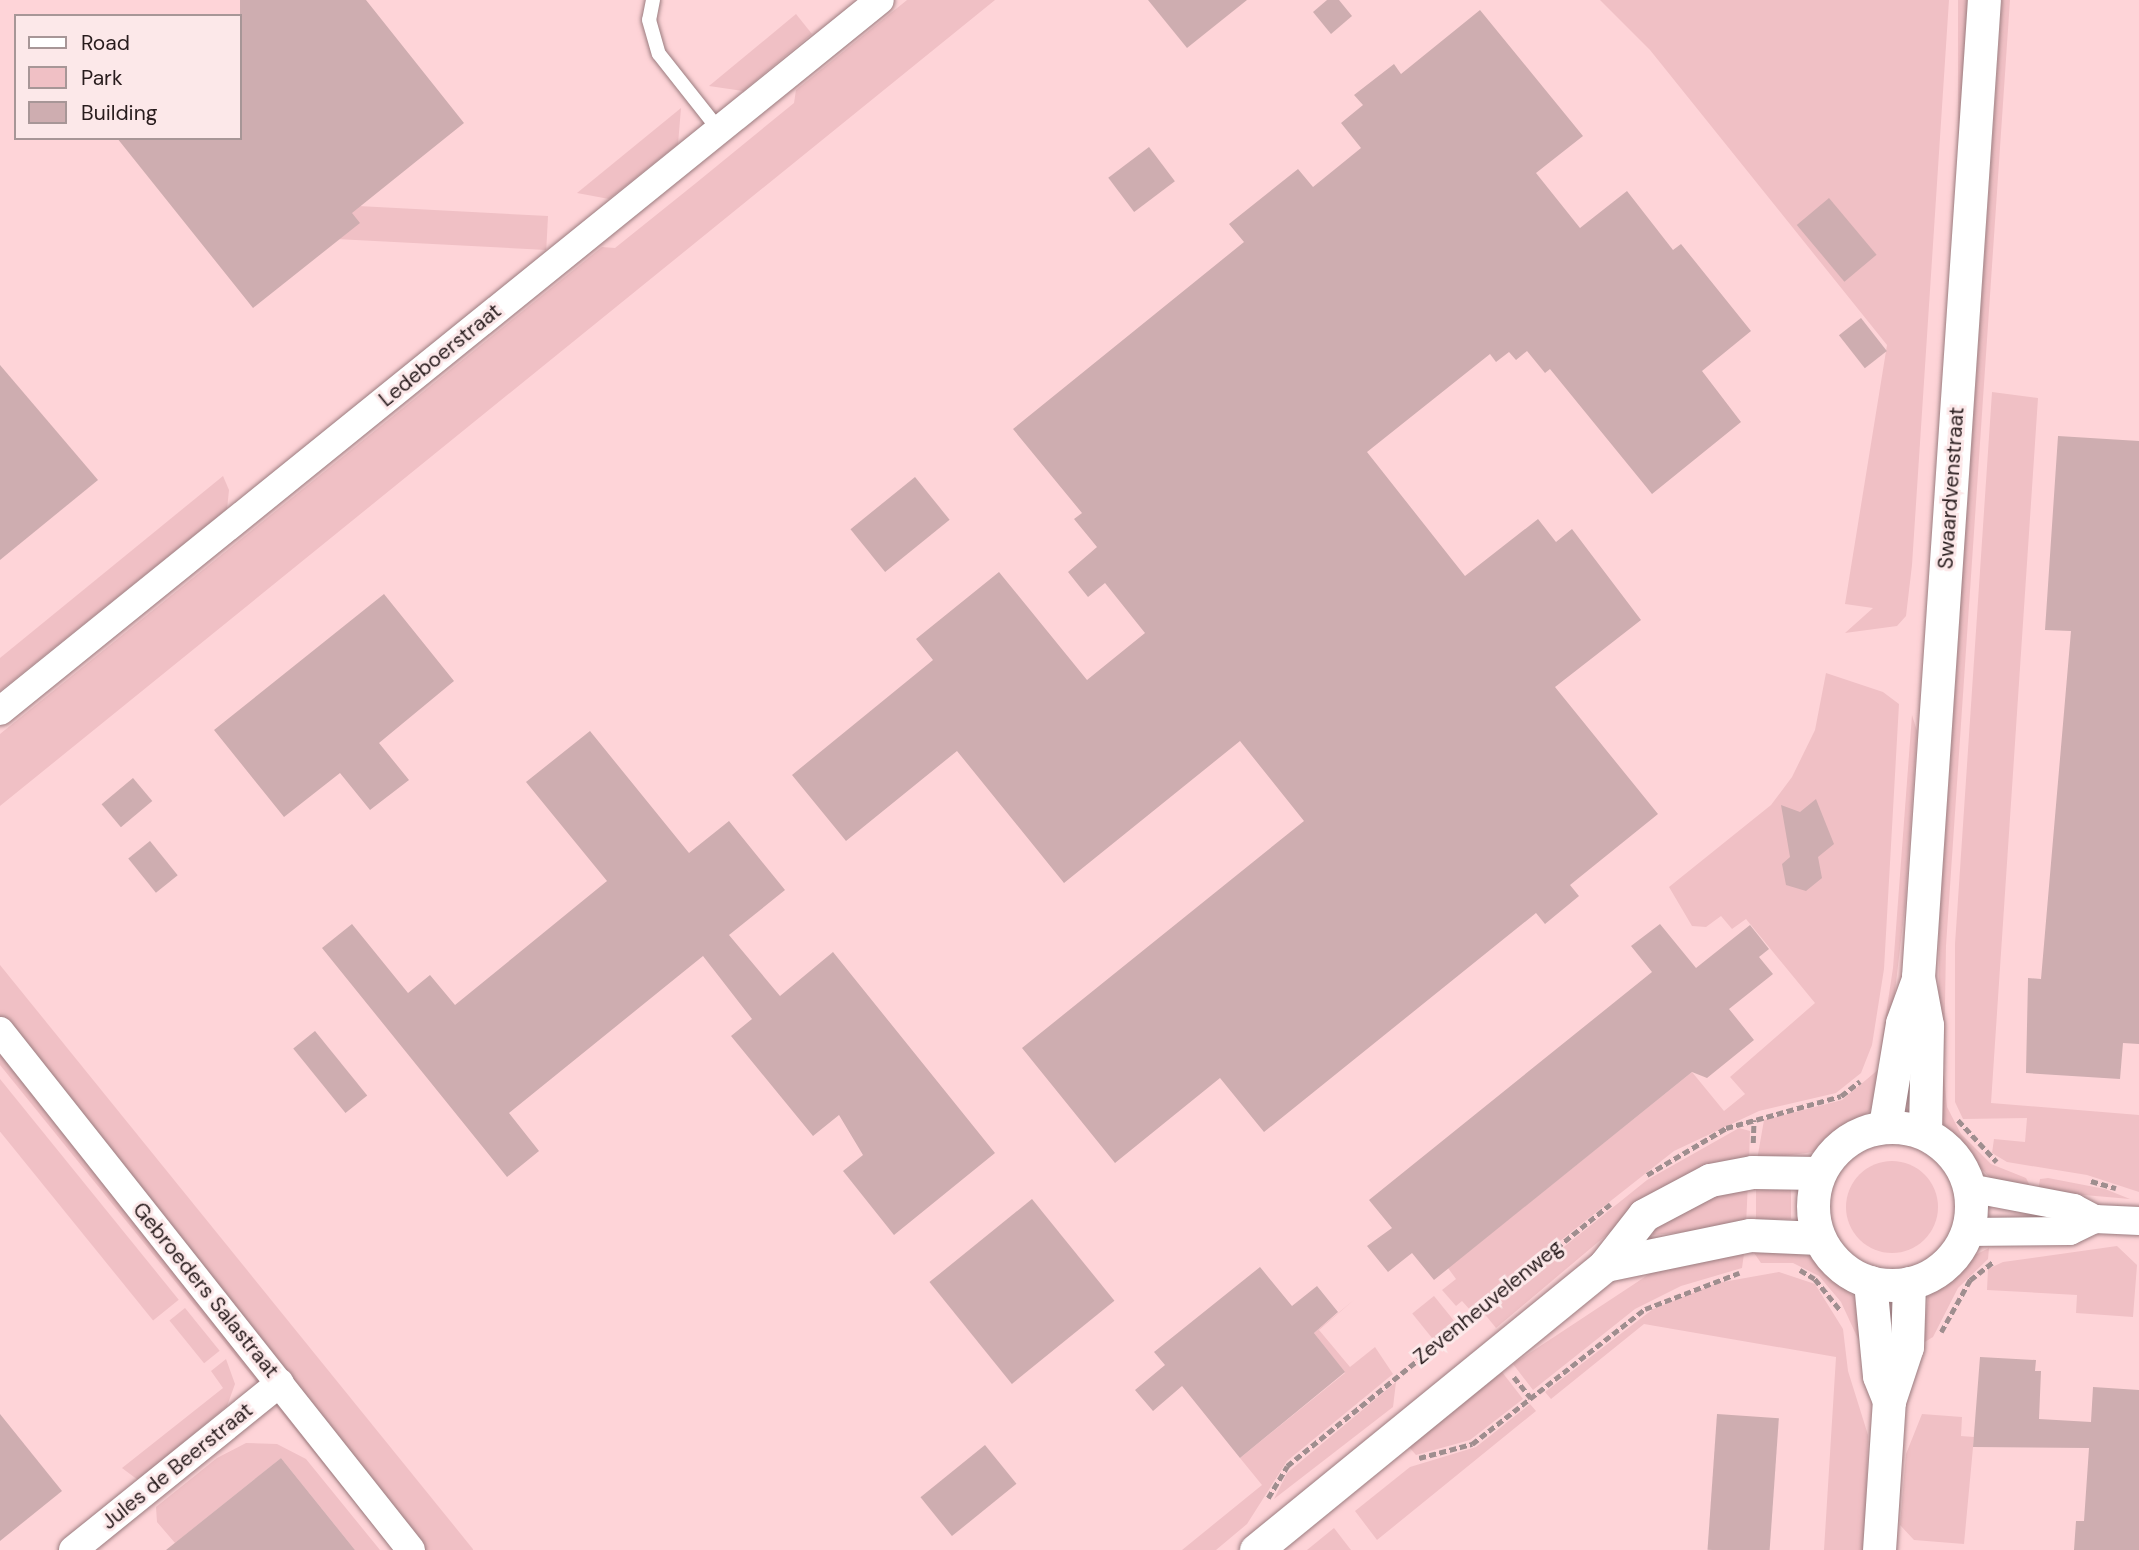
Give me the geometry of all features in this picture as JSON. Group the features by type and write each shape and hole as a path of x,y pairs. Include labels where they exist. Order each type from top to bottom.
{"street":[{"name":"Ledeboerstraat","path":"0,711 880,0"},
{"name":"Swaardvenstraat","path":"1925,1133 1927,1025 1919,976 1984,0"},
{"name":"Swaardvenstraat","path":"1885,1126 1902,1023 1919,976"},
{"name":"Gebroeders Salastraat","path":"0,1031 411,1550"},
{"path":"1885,1126 1925,1133 1954,1156 1969,1188 1967,1232 1944,1264 1909,1283 1870,1282 1832,1258 1819,1238 1812,1206 1819,1173 1846,1141 1885,1126"},
{"name":"Zevenheuvelenweg","path":"1256,1550 1605,1265 1644,1215 1684,1190 1752,1171 1819,1173"},
{"path":"1969,1188 2074,1208 2095,1219 2139,1222"},
{"path":"1967,1232 2070,1231 2095,1219"},
{"name":"Zevenheuvelenweg","path":"1605,1265 1737,1237 1819,1238"},
{"path":"1870,1282 1879,1376 1889,1401"},
{"path":"1879,1550 1889,1401 1908,1347 1909,1283"},
{"name":"Jules de Beerstraat","path":"73,1550 280,1383"}],"lane":[{"path":"653,0 649,20 659,54 719,130"}],"path":[{"path":"1643,1177 1726,1128 1841,1096 1867,1071"},
{"path":"1953,1112 1981,1149 2007,1166"},
{"name":"Zevenheuvelenweg","path":"1265,1509 1287,1466 1615,1200"},
{"path":"1412,1462 1472,1444 1645,1309 1750,1269"}],"shaded area":[{"path":"0,0 2139,0 2139,1550 0,1550"}],"green space":[{"path":"907,0 995,0 0,806 0,734 602,247 615,248 696,183 794,103 796,90"},
{"path":"1600,0 1949,0 1912,565 1906,616 1897,626 1845,633 1873,608 1845,604 1887,345 1650,50"},
{"path":"1958,0 1967,0 1967,614 1958,614"},
{"path":"2002,0 2010,0 1946,946 1944,1064 1938,1066 1939,928"},
{"path":"796,14 812,34 743,91 709,86"},
{"path":"681,108 678,144 609,199 577,193"},
{"path":"218,199 548,216 546,250 217,233"},
{"path":"1992,392 2038,398 1991,1103 2139,1115 2139,1192 2087,1175 2007,1162 1992,1153 1994,1139 2025,1142 2027,1118 1963,1119 1955,1102 1955,944"},
{"path":"223,476 229,490 227,509 0,691 0,658"},
{"path":"1826,673 1883,692 1899,704 1884,969 1872,1045 1861,1073 1836,1093 1759,1111 1674,1151 1471,1311 1462,1301 1456,1306 1442,1290 1456,1279 1448,1268 1692,1072 1724,1111 1745,1094 1730,1077 1815,1003 1746,919 1732,929 1721,916 1706,927 1692,926 1669,887 1771,805 1792,777 1815,730"},
{"path":"1912,715 1917,731 1905,906 1893,1008 1879,1060 1893,968"},
{"path":"0,965 473,1549 393,1550 0,1065"},
{"path":"1879,1069 1873,1107 1862,1118 1813,1152 1757,1160 1764,1120 1842,1100"},
{"path":"1938,1074 1944,1076 1947,1107 1961,1134 1991,1164 2026,1178 2030,1186 1991,1179 1950,1135 1940,1119"},
{"path":"0,1079 179,1300 153,1320 0,1131"},
{"path":"1739,1128 1750,1131 1749,1161 1616,1227 1496,1328 1483,1312 1647,1180"},
{"path":"1892,1161 1910,1165 1924,1175 1934,1189 1938,1207 1934,1225 1924,1239 1910,1249 1892,1253 1874,1249 1860,1239 1850,1225 1846,1207 1850,1189 1860,1175 1874,1165"},
{"path":"2048,1178 2105,1189 2130,1199 2038,1191 2040,1179"},
{"path":"1748,1181 1746,1226 1653,1235 1654,1222"},
{"path":"1756,1187 1791,1187 1791,1219 1756,1219"},
{"path":"1745,1246 1742,1268 1681,1286 1635,1309 1533,1390 1513,1364 1663,1265"},
{"path":"2117,1246 2137,1265 2133,1317 2076,1313 2077,1295 1987,1290 1988,1269 2003,1262"},
{"path":"1989,1248 1988,1259 1958,1288 1933,1337 1923,1343 1928,1297 1969,1258"},
{"path":"1752,1250 1808,1253 1816,1259 1855,1298 1860,1343 1841,1302 1819,1276 1793,1263 1761,1263"},
{"path":"1779,1272 1815,1284 1843,1329 1848,1371 1868,1435 1865,1550 1824,1550 1836,1357 1644,1324 1551,1399 1545,1392 1653,1309 1717,1283"},
{"path":"1434,1296 1456,1323 1434,1341 1412,1314"},
{"path":"1355,1299 1319,1330 1350,1367 1375,1347 1393,1374 1287,1461 1247,1524 1216,1550 1182,1550 1262,1485 1240,1458 1345,1373 1314,1333"},
{"path":"185,1308 220,1351 204,1363 169,1321"},
{"path":"226,1359 235,1384 227,1406 138,1480 122,1468 223,1388 211,1371"},
{"path":"1502,1372 1523,1399 1470,1440 1416,1455 1409,1447"},
{"path":"1396,1382 1393,1407 1274,1499 1287,1473"},
{"path":"1530,1404 1536,1411 1377,1540 1355,1511 1410,1467 1476,1447"},
{"path":"1922,1414 1962,1417 1961,1436 1974,1437 1964,1544 1914,1540 1900,1525 1906,1454"},
{"path":"246,1443 277,1444 306,1459 380,1550 355,1550 281,1458 175,1543 157,1522 156,1507 217,1458"},
{"path":"1334,1528 1351,1550 1307,1550"}],"building":[{"path":"240,0 366,0 464,123 352,213 360,223 253,308 119,140 242,140"},
{"path":"1148,0 1247,0 1187,48"},
{"path":"1327,0 1339,0 1352,16 1331,34 1313,12"},
{"path":"1480,10 1583,136 1536,173 1580,228 1627,191 1673,250 1681,244 1751,331 1702,371 1741,422 1652,494 1550,369 1545,373 1527,351 1516,360 1509,352 1496,362 1490,354 1367,452 1465,576 1538,519 1556,542 1572,529 1641,620 1555,687 1658,814 1570,885 1579,896 1545,924 1536,913 1264,1132 1220,1078 1115,1163 1022,1048 1304,821 1240,741 1064,883 957,751 846,841 792,775 933,660 916,639 999,572 1087,680 1145,633 1105,583 1088,597 1068,572 1097,547 1074,519 1082,513 1013,429 1244,242 1229,224 1298,169 1313,187 1361,148 1341,123 1363,105 1354,95 1394,64 1401,74"},
{"path":"1149,147 1175,181 1134,212 1108,178"},
{"path":"1829,198 1877,255 1844,282 1797,225"},
{"path":"1861,318 1887,351 1865,368 1839,335"},
{"path":"0,365 98,480 0,560"},
{"path":"2058,436 2139,441 2139,1044 2123,1043 2120,1079 2026,1073 2028,978 2041,979 2071,631 2045,630"},
{"path":"915,477 950,520 885,572 850,529"},
{"path":"384,594 454,681 379,743 409,780 370,810 340,773 284,817 214,730"},
{"path":"590,731 689,853 729,821 785,890 729,935 780,996 833,952 995,1153 894,1235 843,1171 863,1155 839,1115 813,1136 731,1036 752,1019 703,956 509,1113 539,1151 507,1177 322,948 352,924 408,993 430,975 455,1005 607,881 526,782"},
{"path":"133,778 152,801 121,827 102,804"},
{"path":"1816,799 1834,844 1818,857 1822,878 1806,891 1786,885 1782,864 1790,857 1781,805 1800,812"},
{"path":"150,841 178,875 156,893 128,859"},
{"path":"1660,924 1696,968 1750,925 1769,949 1759,957 1773,974 1729,1009 1754,1040 1707,1078 1692,1072 1434,1280 1412,1253 1388,1272 1367,1246 1392,1228 1369,1200 1652,972 1631,946"},
{"path":"315,1031 367,1096 345,1113 293,1049"},
{"path":"1032,1199 1114,1301 1012,1384 929,1282"},
{"path":"1260,1267 1292,1306 1317,1286 1338,1312 1314,1333 1345,1372 1240,1458 1182,1386 1153,1411 1135,1390 1165,1365 1154,1352"},
{"path":"1980,1357 2036,1360 2035,1371 2041,1371 2039,1419 2091,1422 2093,1387 2139,1390 2139,1550 2074,1550 2076,1521 2084,1521 2089,1448 1973,1447"},
{"path":"0,1414 62,1491 0,1541"},
{"path":"1717,1414 1779,1418 1770,1550 1708,1550"},
{"path":"985,1445 1016,1484 952,1536 920,1497"},
{"path":"281,1458 355,1550 166,1550"}]}
